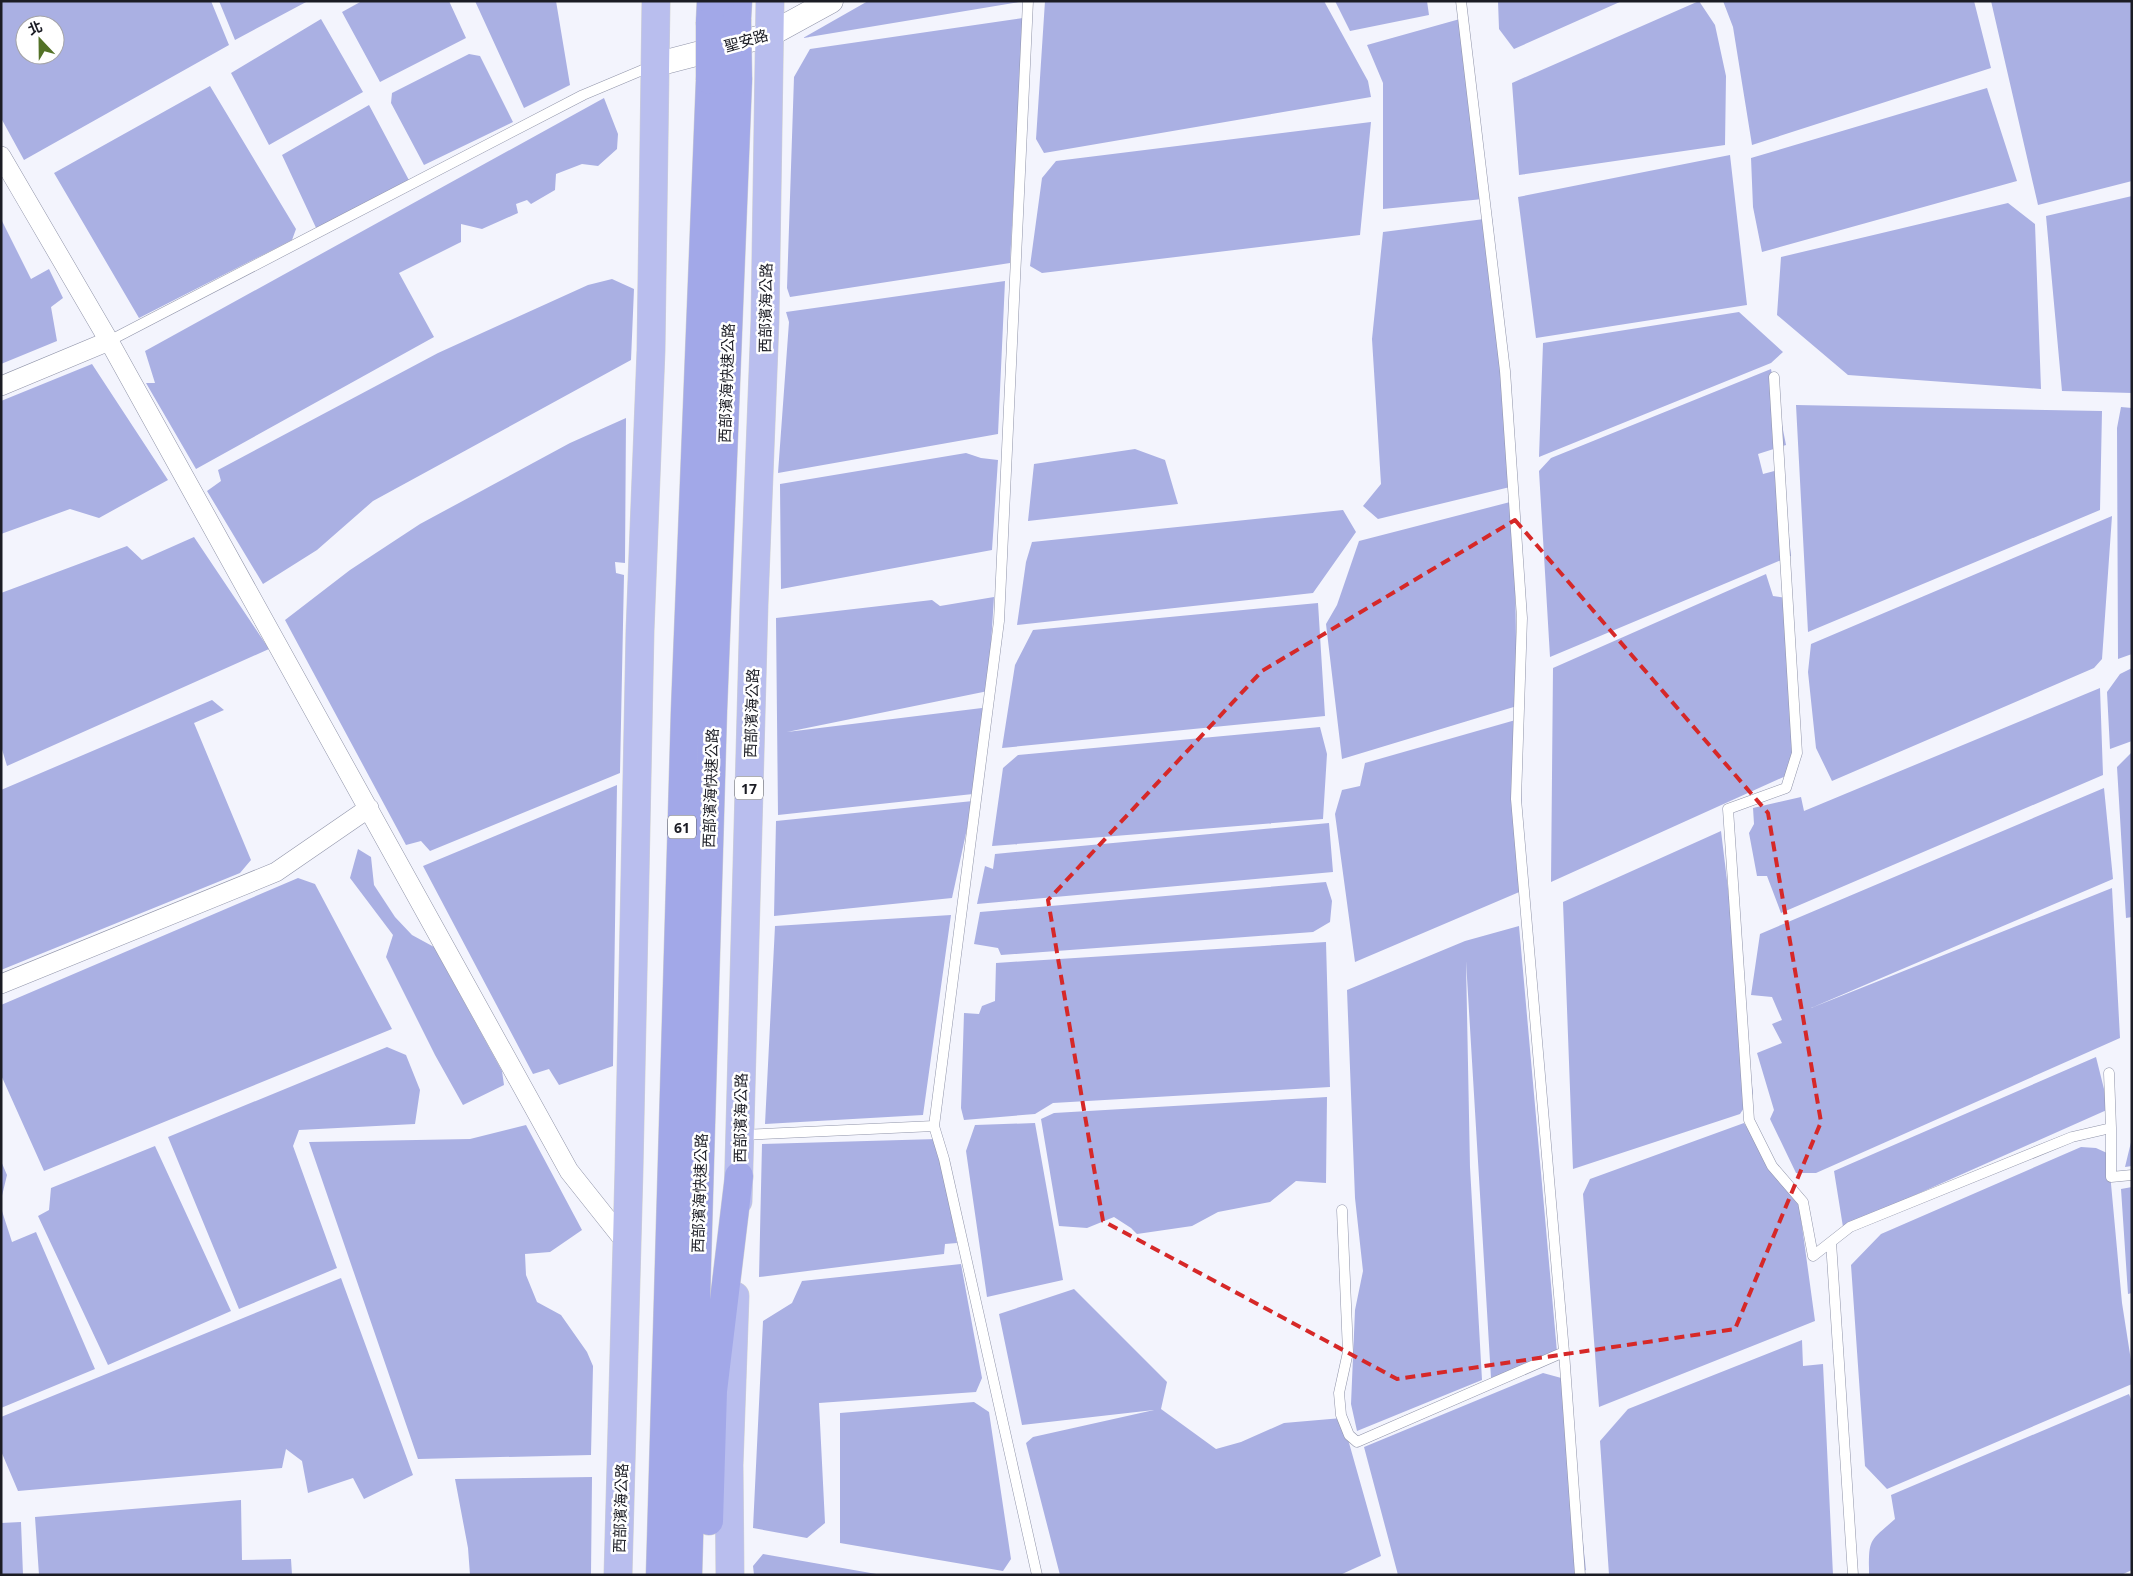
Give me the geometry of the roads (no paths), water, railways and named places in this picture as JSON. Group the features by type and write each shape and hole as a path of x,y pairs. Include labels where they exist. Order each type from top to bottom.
{"highway":[{"name":"西部濱海快速公路","path":"688,1575 712,721 738,80 737,10"},
{"name":"西部濱海快速公路","path":"660,1575 685,710 710,80 710,12"},
{"path":"707,1575 713,1391 739,1176"}],"main road":[{"name":"西部濱海公路","path":"618,1575 640,631 651,350 656,1"},
{"name":"西部濱海公路","path":"730,1575 729,1465 739,1176 754,604 765,320 770,1"}],"street":[{"name":"聖安路","path":"654,65 769,35 832,1"},
{"path":"1,156 109,341 569,1171 627,1244"},
{"path":"1,386 109,341"},
{"path":"1,984 276,872 369,808"}],"lane":[{"path":"1028,1 999,621 934,1126 946,1169 1037,1575"},
{"path":"1461,1 1505,371 1522,618 1516,798 1564,1352 1580,1575"},
{"path":"109,341 583,94 654,65"},
{"path":"1774,378 1797,753 1786,788 1728,809 1749,1120 1772,1166 1803,1202 1812,1256 1850,1227 2062,1141 2111,1128"},
{"path":"2109,1073 2111,1177 2132,1175"},
{"path":"739,1135 934,1126"},
{"path":"1342,1210 1348,1352 1340,1393 1341,1415 1349,1435 1357,1442 1564,1352"},
{"path":"1831,1242 1853,1575"}],"water":[{"path":"1,1 211,1 229,45 24,160 1,118"},
{"path":"219,1 308,1 235,40"},
{"path":"362,1 449,1 466,38 380,82 342,12"},
{"path":"475,1 556,1 570,85 524,108"},
{"path":"868,1 1025,1 803,38"},
{"path":"1045,1 1324,1 1368,81 1371,97 1044,153 1036,139"},
{"path":"1335,1 1427,1 1429,15 1350,31"},
{"path":"1498,1 1622,1 1514,49 1499,29"},
{"path":"1699,1 1715,25 1726,76 1725,145 1519,175 1512,83"},
{"path":"1723,1 1974,1 1991,68 1752,145 1733,27"},
{"path":"1991,1 2132,1 2132,181 2038,205"},
{"path":"1467,17 1483,199 1383,209 1383,83 1367,45"},
{"path":"1023,18 1010,263 790,297 787,288 794,77 810,49"},
{"path":"321,19 363,92 269,145 231,73"},
{"path":"469,54 480,56 513,122 424,165 391,103 392,93"},
{"path":"210,86 296,229 292,240 139,318 54,173"},
{"path":"1987,88 2017,181 1762,252 1753,207 1751,158"},
{"path":"604,98 618,134 617,149 598,166 582,164 556,174 555,190 531,204 527,200 516,204 518,213 482,229 461,224 461,242 399,273 434,337 196,469 146,383 155,383 145,351"},
{"path":"369,105 411,184 318,232 282,155"},
{"path":"1371,122 1360,235 1042,273 1030,266 1042,178 1056,161"},
{"path":"1730,155 1747,305 1536,338 1518,197"},
{"path":"2132,196 2132,393 2062,391 2046,216"},
{"path":"2008,203 2035,224 2041,389 1848,375 1777,315 1781,257"},
{"path":"1492,218 1507,360 1510,487 1378,519 1363,506 1381,484 1372,339 1383,232"},
{"path":"1,219 31,279 49,269 63,298 51,307 57,341 1,364"},
{"path":"612,279 634,289 631,360 373,501 317,550 263,584 207,491 221,481 218,470 438,353 588,285"},
{"path":"1005,281 998,434 778,473 789,322 786,312"},
{"path":"1739,312 1783,352 1771,363 1539,457 1543,343"},
{"path":"92,364 168,480 99,518 70,509 1,534 1,401"},
{"path":"1771,369 1786,445 1758,454 1763,474 1782,469 1791,556 1550,657 1539,471 1551,458"},
{"path":"1796,405 2102,411 2100,510 1808,632"},
{"path":"2121,407 2132,408 2132,654 2118,659 2117,428"},
{"path":"626,418 625,563 615,562 616,573 624,575 620,773 430,851 421,841 406,845 285,620 350,570 420,524 570,443"},
{"path":"1135,449 1165,460 1178,504 1028,521 1034,464"},
{"path":"966,453 981,458 998,460 992,550 781,589 780,484"},
{"path":"1514,501 1517,706 1342,759 1326,624 1337,605 1359,541"},
{"path":"1343,510 1356,532 1313,593 1017,625 1026,562 1032,542"},
{"path":"2112,516 2102,659 2094,668 1832,781 1816,748 1808,672 1811,644"},
{"path":"194,537 269,649 7,766 1,746 1,593 127,546 142,560"},
{"path":"1766,574 1773,596 1787,598 1801,757 1788,775 1551,882 1553,668"},
{"path":"994,597 988,691 787,732 982,708 987,714 973,794 778,815 776,618 932,600 940,606"},
{"path":"1318,603 1325,716 1002,748 1015,665 1033,630"},
{"path":"2132,668 2132,741 2110,749 2107,692 2120,674"},
{"path":"2100,688 2103,775 1781,913 1767,876 1757,876 1749,833 1754,824 1753,808 1801,797 1804,811"},
{"path":"212,700 224,710 194,723 251,860 240,873 1,970 1,790"},
{"path":"1519,719 1524,890 1355,962 1335,814 1342,790 1360,786 1365,763"},
{"path":"1320,727 1327,754 1323,819 992,846 1003,768 1018,755"},
{"path":"2132,752 2132,917 2126,918 2117,767"},
{"path":"617,785 613,1066 559,1085 549,1069 533,1074 423,866"},
{"path":"2104,788 2113,879 1811,1008 2112,888 2120,1038 1816,1173 1796,1173 1770,1119 1774,1110 1757,1053 1782,1043 1772,1024 1782,1020 1772,997 1751,995 1760,934"},
{"path":"973,801 952,898 774,916 776,821"},
{"path":"1329,823 1333,872 977,904 985,866 993,869 995,854"},
{"path":"1721,831 1753,1094 1740,1114 1573,1169 1563,902"},
{"path":"358,849 371,857 374,885 395,917 412,935 434,947 502,1071 504,1085 463,1105 435,1055 386,957 393,935 350,878"},
{"path":"298,878 315,884 392,1029 44,1171 1,1075 1,1005"},
{"path":"1326,882 1332,901 1330,922 1313,932 1001,955 998,948 974,944 980,912"},
{"path":"951,915 923,1115 765,1124 775,926"},
{"path":"1519,926 1557,1352 1491,1378 1466,961 1470,1167 1482,1380 1357,1431 1351,1404 1355,1310 1363,1271 1355,1198 1347,990 1465,941"},
{"path":"1326,942 1330,1087 1053,1103 1035,1114 964,1120 961,1108 964,1013 979,1014 982,1006 995,1001 996,963"},
{"path":"387,1047 406,1055 420,1090 415,1124 299,1130 293,1146 337,1268 239,1309 168,1137"},
{"path":"2096,1057 2109,1109 1843,1227 1834,1171"},
{"path":"1327,1097 1326,1183 1296,1181 1270,1202 1218,1212 1192,1226 1137,1234 1114,1217 1087,1228 1059,1226 1041,1119 1054,1113"},
{"path":"1035,1123 1063,1280 987,1297 966,1151 975,1125"},
{"path":"1744,1123 1799,1204 1815,1321 1599,1407 1583,1194 1590,1179"},
{"path":"526,1125 582,1230 550,1252 525,1254 526,1275 537,1302 561,1315 587,1352 593,1366 591,1455 418,1459 309,1142 470,1139"},
{"path":"2132,1138 2132,1166 2125,1167"},
{"path":"937,1139 957,1243 945,1244 944,1254 759,1277 762,1144"},
{"path":"155,1146 231,1311 108,1365 38,1216 49,1210 51,1188"},
{"path":"2081,1147 2096,1148 2107,1153 2122,1303 2132,1367 2132,1384 1887,1489 1865,1466 1851,1265 1881,1234"},
{"path":"1,1161 7,1175 1,1200"},
{"path":"2132,1187 2132,1293 2128,1294 2121,1189"},
{"path":"2,1211 12,1242 36,1232 95,1369 1,1408"},
{"path":"961,1264 982,1378 976,1392 819,1403 825,1523 807,1538 753,1528 763,1321 792,1303 802,1281"},
{"path":"341,1278 413,1475 364,1499 353,1478 308,1493 302,1461 286,1449 282,1468 18,1491 1,1451 1,1417"},
{"path":"1074,1289 1167,1382 1161,1409 1216,1449 1241,1442 1284,1423 1342,1418 1381,1556 1340,1575 1060,1575 1026,1443 1033,1437 1154,1410 1022,1425 999,1314"},
{"path":"1802,1340 1803,1366 1823,1364 1833,1575 1609,1575 1600,1441 1628,1409"},
{"path":"1543,1373 1565,1379 1586,1570 1575,1575 1398,1575 1364,1447"},
{"path":"2129,1394 2132,1402 2132,1570 2121,1575 1869,1575 1869,1554 1872,1542 1895,1519 1891,1495"},
{"path":"974,1402 989,1412 1011,1559 1003,1571 840,1543 840,1413"},
{"path":"592,1477 591,1575 470,1575 468,1548 455,1479"},
{"path":"241,1500 242,1560 291,1559 292,1575 39,1575 35,1517"},
{"path":"21,1522 23,1575 1,1575 1,1523"},
{"path":"763,1554 882,1575 754,1575 753,1566"}]}
